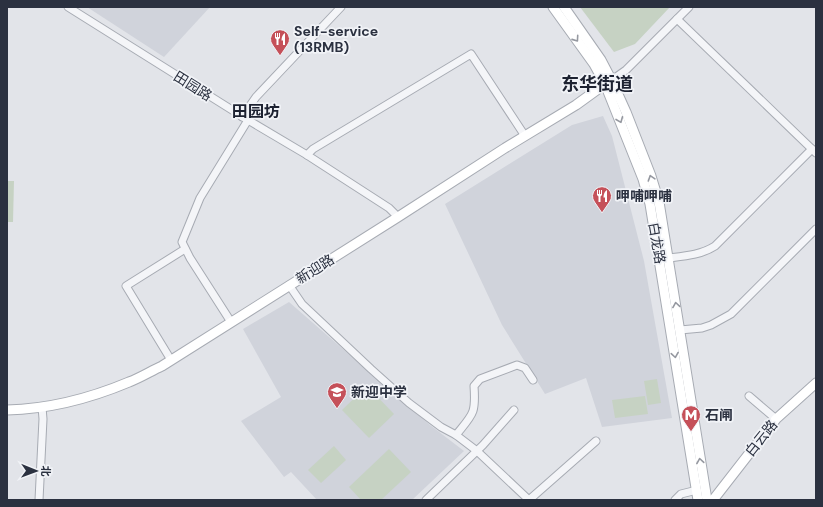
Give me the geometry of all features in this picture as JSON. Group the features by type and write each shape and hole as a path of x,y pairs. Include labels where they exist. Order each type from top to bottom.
{"main road":[{"name":"白龙路","path":"553,7 608,83 626,112 651,176 659,202 706,500"},
{"name":"白龙路","path":"564,7 601,60 650,204 698,500"},
{"name":"新迎路","path":"7,410 42,407 103,392 131,382 171,360 576,105 608,83"},
{"name":"白云路","path":"713,500 776,419 816,383"}],"street":[{"name":"田园路","path":"68,7 245,119 307,155 389,208 398,217"},
{"path":"231,322 182,242 200,198 256,97 341,7"},
{"path":"608,83 626,70 688,7"},
{"path":"668,258 700,254 715,246 814,151 677,19"},
{"path":"307,155 313,149 471,54 525,136"},
{"path":"680,330 702,328 711,325 731,314 816,229"},
{"path":"171,360 126,286 185,249"},
{"path":"289,285 302,304 371,369 409,403 477,451 529,500 596,441"},
{"path":"456,435 473,414 475,404 474,386 480,379 517,365 525,368 533,380"},
{"path":"749,396 776,419"},
{"path":"39,500 43,419 42,407"},
{"path":"426,500 477,451 514,410"},
{"path":"675,500 681,494 697,490"}],"shaded area":[{"path":"87,7 210,7 164,57"},
{"path":"603,116 612,136 644,261 672,418 602,427 586,378 545,394 502,325 445,204 572,125"},
{"name":"新迎中学","path":"289,302 430,425 464,451 412,500 317,500 291,472 284,477 241,421 281,397 243,329"}],"green space":[{"path":"580,7 670,7 635,44 614,52"},
{"path":"7,181 14,181 13,222 7,222"},
{"path":"657,379 661,403 648,405 644,381"},
{"path":"367,386 394,414 369,438 342,410"},
{"path":"645,396 648,414 615,418 612,400"},
{"path":"334,446 346,460 321,483 308,470"},
{"path":"389,449 411,472 381,500 361,500 349,487"}],"place":[{"name":"Self-service (13RMB)","path":"280,56"},
{"name":"呷哺呷哺","path":"602,213"},
{"name":"新迎中学","path":"337,409"},
{"name":"石闸","path":"691,432"}],"district":[{"name":"东华街道","path":"597,84"},
{"name":"田园坊","path":"256,111"}]}
